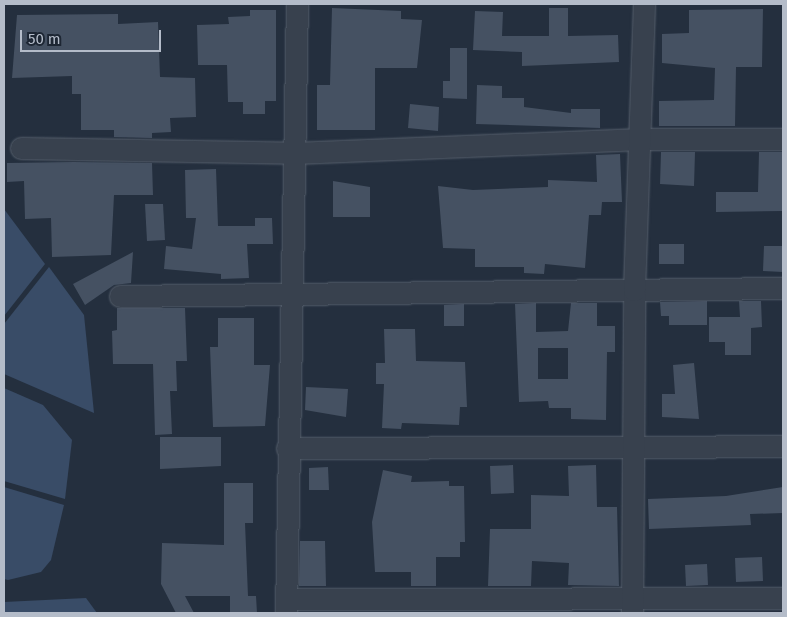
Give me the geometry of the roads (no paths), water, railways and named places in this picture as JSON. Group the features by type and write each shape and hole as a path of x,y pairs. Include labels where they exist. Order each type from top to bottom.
{"street":[{"path":"297,4 294,153 288,295 286,606 632,606 783,598"},
{"path":"632,606 631,446 634,290 642,139 644,4"},
{"path":"21,148 294,153 642,139 783,139"},
{"path":"120,296 783,288"},
{"path":"287,448 783,446"}],"water":[{"path":"4,209 45,264 4,316"},
{"path":"49,267 84,315 94,413 4,374 4,324"},
{"path":"4,388 43,405 72,440 65,499 4,481"},
{"path":"4,487 64,505 51,560 41,572 8,580 4,579"},
{"path":"86,598 97,613 4,613 4,602"}]}
